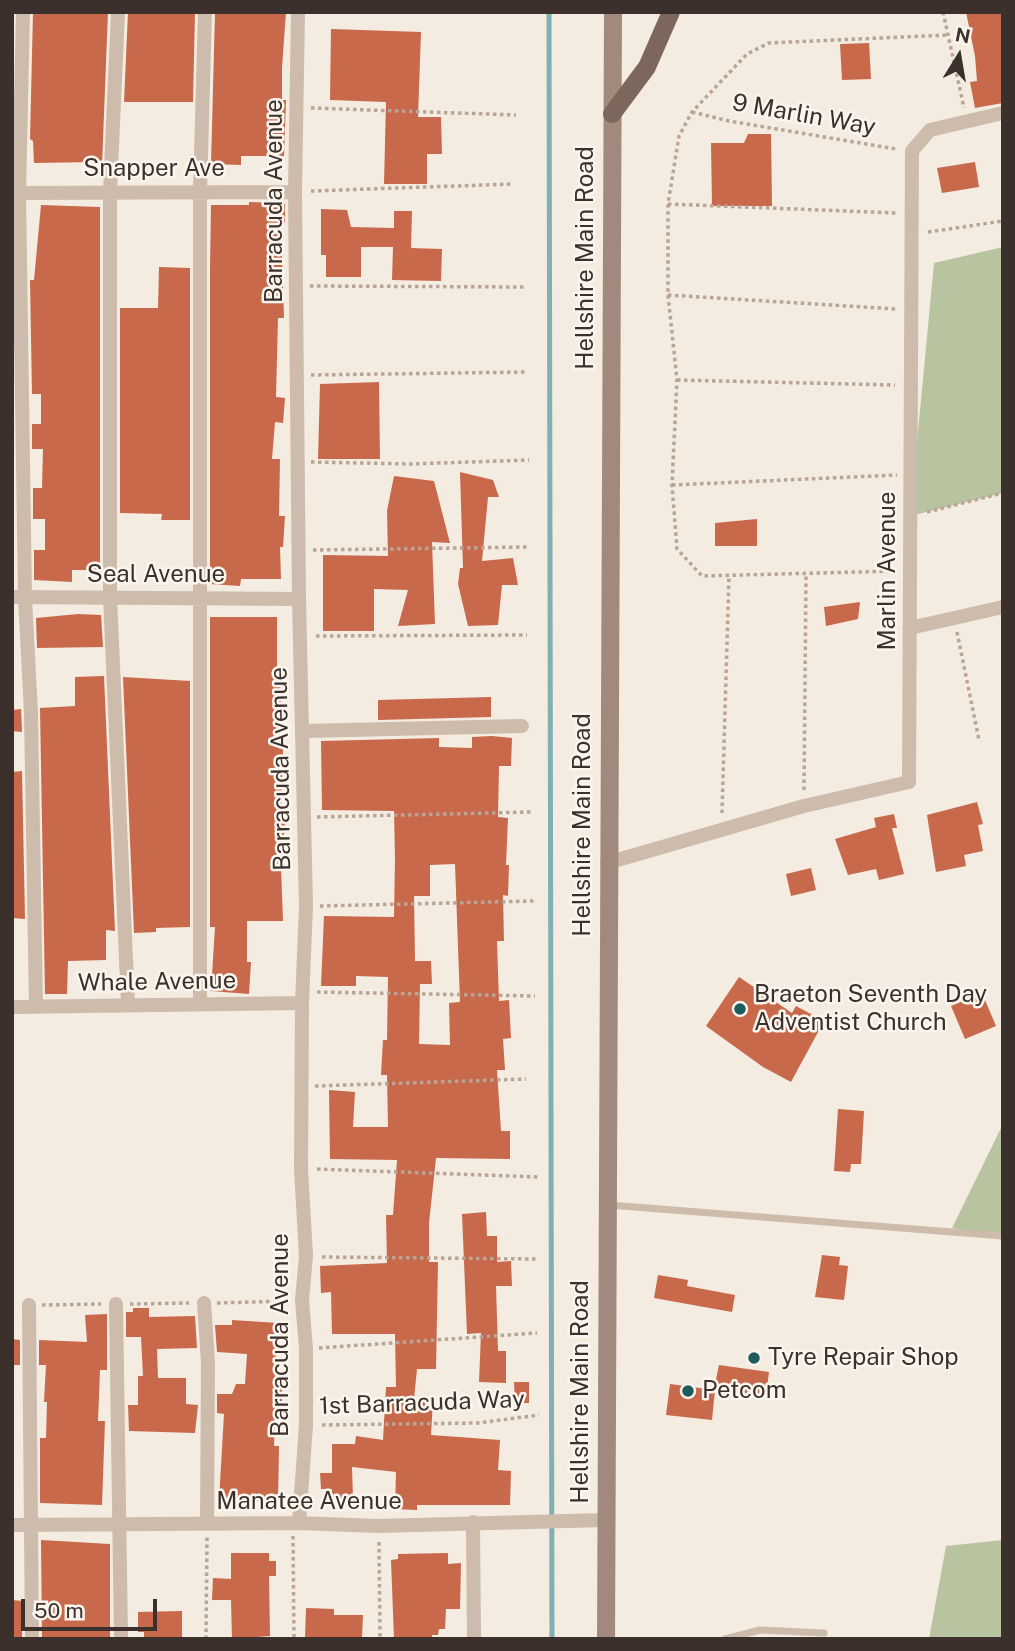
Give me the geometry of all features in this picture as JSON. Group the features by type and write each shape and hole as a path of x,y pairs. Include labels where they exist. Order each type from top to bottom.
{"main road":[{"name":"Hellshire Main Road","path":"606,1639 607,863 613,12"},
{"path":"612,114 647,67 671,12"}],"street":[{"path":"23,12 15,193 18,598 31,713 36,1007"},
{"path":"118,12 110,191 110,597 128,1004"},
{"path":"200,1003 200,192 205,12"},
{"name":"Barracuda Avenue","path":"296,1524 306,1425 306,1349 302,1300 306,1256 301,1169 306,818 299,599 301,550 295,192 298,12"},
{"path":"912,151 930,130 1003,113"},
{"name":"Marlin Avenue","path":"607,863 804,806 909,782 910,385 914,310 912,151"},
{"name":"Snapper Ave","path":"15,193 295,192"},
{"name":"Seal Avenue","path":"18,598 299,599"},
{"path":"910,628 1003,607"},
{"path":"304,731 522,726"},
{"name":"Whale Avenue","path":"12,1007 303,998"},
{"path":"204,1303 208,1362 207,1524"},
{"path":"116,1304 121,1639"},
{"path":"29,1305 32,1639"},
{"name":"Manatee Avenue","path":"12,1525 119,1523 378,1526 605,1520"},
{"path":"473,1522 474,1639"}],"lane":[{"path":"607,1205 1003,1236"},
{"path":"725,1639 760,1630 824,1633"}],"path":[{"path":"943,12 966,120"},
{"path":"909,570 702,576 677,550 672,485 677,380 668,295 668,204 679,136 692,112 747,54 769,43 948,34"},
{"path":"298,107 516,115"},
{"name":"9 Marlin Way","path":"692,112 729,121 912,151"},
{"path":"295,192 512,184"},
{"path":"668,204 911,214"},
{"path":"912,234 1003,221"},
{"path":"298,286 524,287"},
{"path":"668,295 914,310"},
{"path":"299,375 527,373"},
{"path":"677,380 910,385"},
{"path":"300,462 411,464 529,460"},
{"path":"672,485 911,475"},
{"path":"910,516 1003,493"},
{"path":"301,550 528,547"},
{"path":"804,806 806,574"},
{"path":"722,829 729,576"},
{"path":"954,618 979,740"},
{"path":"300,636 527,635"},
{"path":"306,818 532,811"},
{"path":"306,906 413,906 535,901"},
{"path":"303,998 535,996"},
{"path":"302,1086 526,1079"},
{"path":"301,1169 539,1177"},
{"path":"306,1256 538,1259"},
{"path":"29,1305 302,1300"},
{"path":"306,1349 537,1333"},
{"name":"1st Barracuda Way","path":"306,1425 478,1423 539,1415"},
{"path":"206,1639 207,1524"},
{"path":"294,1639 296,1524"},
{"path":"378,1526 380,1639"}],"green space":[{"path":"1003,247 1003,493 910,516 934,263"},
{"path":"1003,1124 1003,1237 952,1228"},
{"path":"1003,1540 1003,1639 929,1639 946,1546"}],"building":[{"path":"33,12 108,12 102,165 93,162 34,163 33,141 30,139"},
{"path":"128,12 195,12 193,102 124,102"},
{"path":"215,12 286,12 282,68 282,100 286,100 284,156 241,156 241,165 211,164"},
{"path":"966,12 1003,12 1003,103 975,108 970,82 977,81 975,56"},
{"path":"331,29 421,32 418,117 441,117 442,154 427,154 427,184 384,184 386,102 330,100"},
{"path":"869,43 871,79 842,80 840,44"},
{"path":"748,134 771,134 772,206 712,206 711,143 744,143"},
{"path":"975,162 979,187 942,193 937,168"},
{"path":"249,202 285,203 285,223 281,223 284,318 278,318 276,397 285,398 283,423 275,422 272,459 280,459 279,516 285,516 283,547 280,547 281,579 241,579 240,586 210,584 211,205 249,205"},
{"path":"41,205 100,207 100,570 72,570 72,582 34,580 34,550 45,550 45,519 33,519 33,488 42,488 43,449 32,449 32,424 41,424 41,394 32,394 30,280 34,280"},
{"path":"321,209 347,210 351,227 394,228 394,211 412,211 411,248 442,249 441,281 392,280 393,247 361,247 361,277 326,277 326,255 321,255"},
{"path":"159,267 190,268 190,520 161,520 162,514 120,513 120,308 158,308"},
{"path":"379,382 380,459 318,459 320,384"},
{"path":"460,472 493,480 499,497 488,497 482,561 513,558 518,585 502,585 498,625 468,626 458,584 460,568 463,568"},
{"path":"394,476 434,481 450,543 432,542 435,624 398,626 408,590 374,589 374,631 323,631 323,555 388,556 387,511"},
{"path":"757,519 757,546 715,546 715,523"},
{"path":"860,602 858,619 826,626 824,607"},
{"path":"101,615 103,647 37,648 36,618"},
{"path":"210,617 277,617 277,680 280,680 283,751 281,813 286,813 281,867 283,921 247,921 247,962 251,962 249,994 211,991 215,927 210,927"},
{"path":"104,676 115,931 106,930 106,960 68,961 67,994 45,994 40,708 75,706 75,677"},
{"path":"123,677 190,681 190,927 156,928 156,932 134,933"},
{"path":"491,697 491,717 378,720 378,700"},
{"path":"21,709 22,732 12,731 12,710"},
{"path":"472,737 512,738 511,766 499,766 498,817 508,818 506,865 509,865 508,896 503,895 504,941 497,941 499,1001 509,1000 511,1038 503,1039 505,1070 497,1070 501,1131 510,1131 510,1159 436,1158 429,1223 429,1262 438,1262 436,1369 417,1369 414,1399 433,1400 431,1435 500,1440 498,1470 511,1471 510,1505 417,1505 417,1510 395,1509 396,1472 352,1467 353,1499 332,1499 332,1489 321,1489 320,1473 332,1473 332,1444 355,1444 356,1436 383,1440 386,1387 396,1387 395,1334 332,1334 331,1292 321,1293 320,1266 387,1263 386,1215 393,1215 397,1160 330,1159 329,1090 355,1092 353,1127 388,1127 387,1075 381,1075 383,1040 387,1040 388,977 356,976 356,986 321,986 324,916 394,917 394,811 322,810 321,741 439,738 439,747 472,748","holes":["455,864 460,1002 449,1003 450,1045 419,1044 420,984 432,984 431,961 415,961 414,896 430,896 430,865"]},
{"path":"22,771 25,919 12,918 12,772"},
{"path":"977,802 983,824 978,825 983,851 964,855 966,866 936,872 927,815"},
{"path":"894,814 897,828 892,828 904,874 879,880 876,869 848,875 835,839 876,827 874,818"},
{"path":"811,868 816,890 791,896 786,874"},
{"path":"739,977 792,1013 796,1006 824,1021 791,1082 763,1067 706,1026"},
{"path":"982,993 996,1026 965,1039 951,1006"},
{"path":"838,1109 864,1111 861,1164 851,1164 850,1172 834,1171"},
{"path":"486,1212 487,1236 497,1236 497,1262 511,1261 512,1286 496,1286 498,1351 506,1351 506,1383 479,1382 481,1333 467,1334 462,1214"},
{"path":"822,1255 840,1257 839,1265 848,1266 844,1300 815,1297"},
{"path":"658,1275 688,1280 687,1286 735,1295 732,1312 654,1298"},
{"path":"133,1308 149,1308 149,1317 195,1316 197,1348 157,1349 158,1378 186,1378 186,1404 198,1405 195,1433 129,1431 128,1405 138,1405 138,1376 143,1376 141,1337 126,1337 126,1312 133,1312"},
{"path":"107,1314 107,1370 100,1370 98,1421 105,1421 102,1505 40,1503 40,1438 46,1438 47,1402 44,1402 46,1365 39,1365 39,1340 87,1342 85,1315"},
{"path":"232,1320 278,1323 275,1384 282,1385 282,1419 275,1419 274,1446 279,1446 278,1502 219,1500 224,1414 217,1413 217,1394 232,1394 236,1384 245,1384 247,1354 217,1352 215,1325 232,1325"},
{"path":"12,1339 20,1340 20,1365 12,1365"},
{"path":"719,1365 769,1372 767,1388 760,1387 759,1395 714,1389"},
{"path":"514,1382 529,1382 529,1403 515,1403"},
{"path":"670,1384 715,1390 712,1420 666,1415"},
{"path":"41,1540 110,1544 110,1639 42,1639"},
{"path":"231,1553 269,1553 269,1561 276,1561 276,1576 269,1576 270,1636 232,1639 231,1600 212,1600 213,1578 231,1579"},
{"path":"448,1553 448,1564 461,1563 460,1609 446,1609 445,1629 439,1629 438,1635 432,1635 432,1639 394,1639 391,1560 398,1559 398,1554"},
{"path":"12,1600 22,1601 22,1639 12,1639"},
{"path":"306,1608 334,1609 334,1615 363,1615 362,1639 305,1639"},
{"path":"182,1611 182,1638 144,1639 144,1632 138,1632 138,1612"}],"waterway":[{"path":"549,12 552,1639"}],"place":[{"name":"Braeton Seventh Day Adventist Church","path":"740,1009"},
{"name":"Tyre Repair Shop","path":"754,1358"},
{"name":"Petcom","path":"688,1391"}]}
